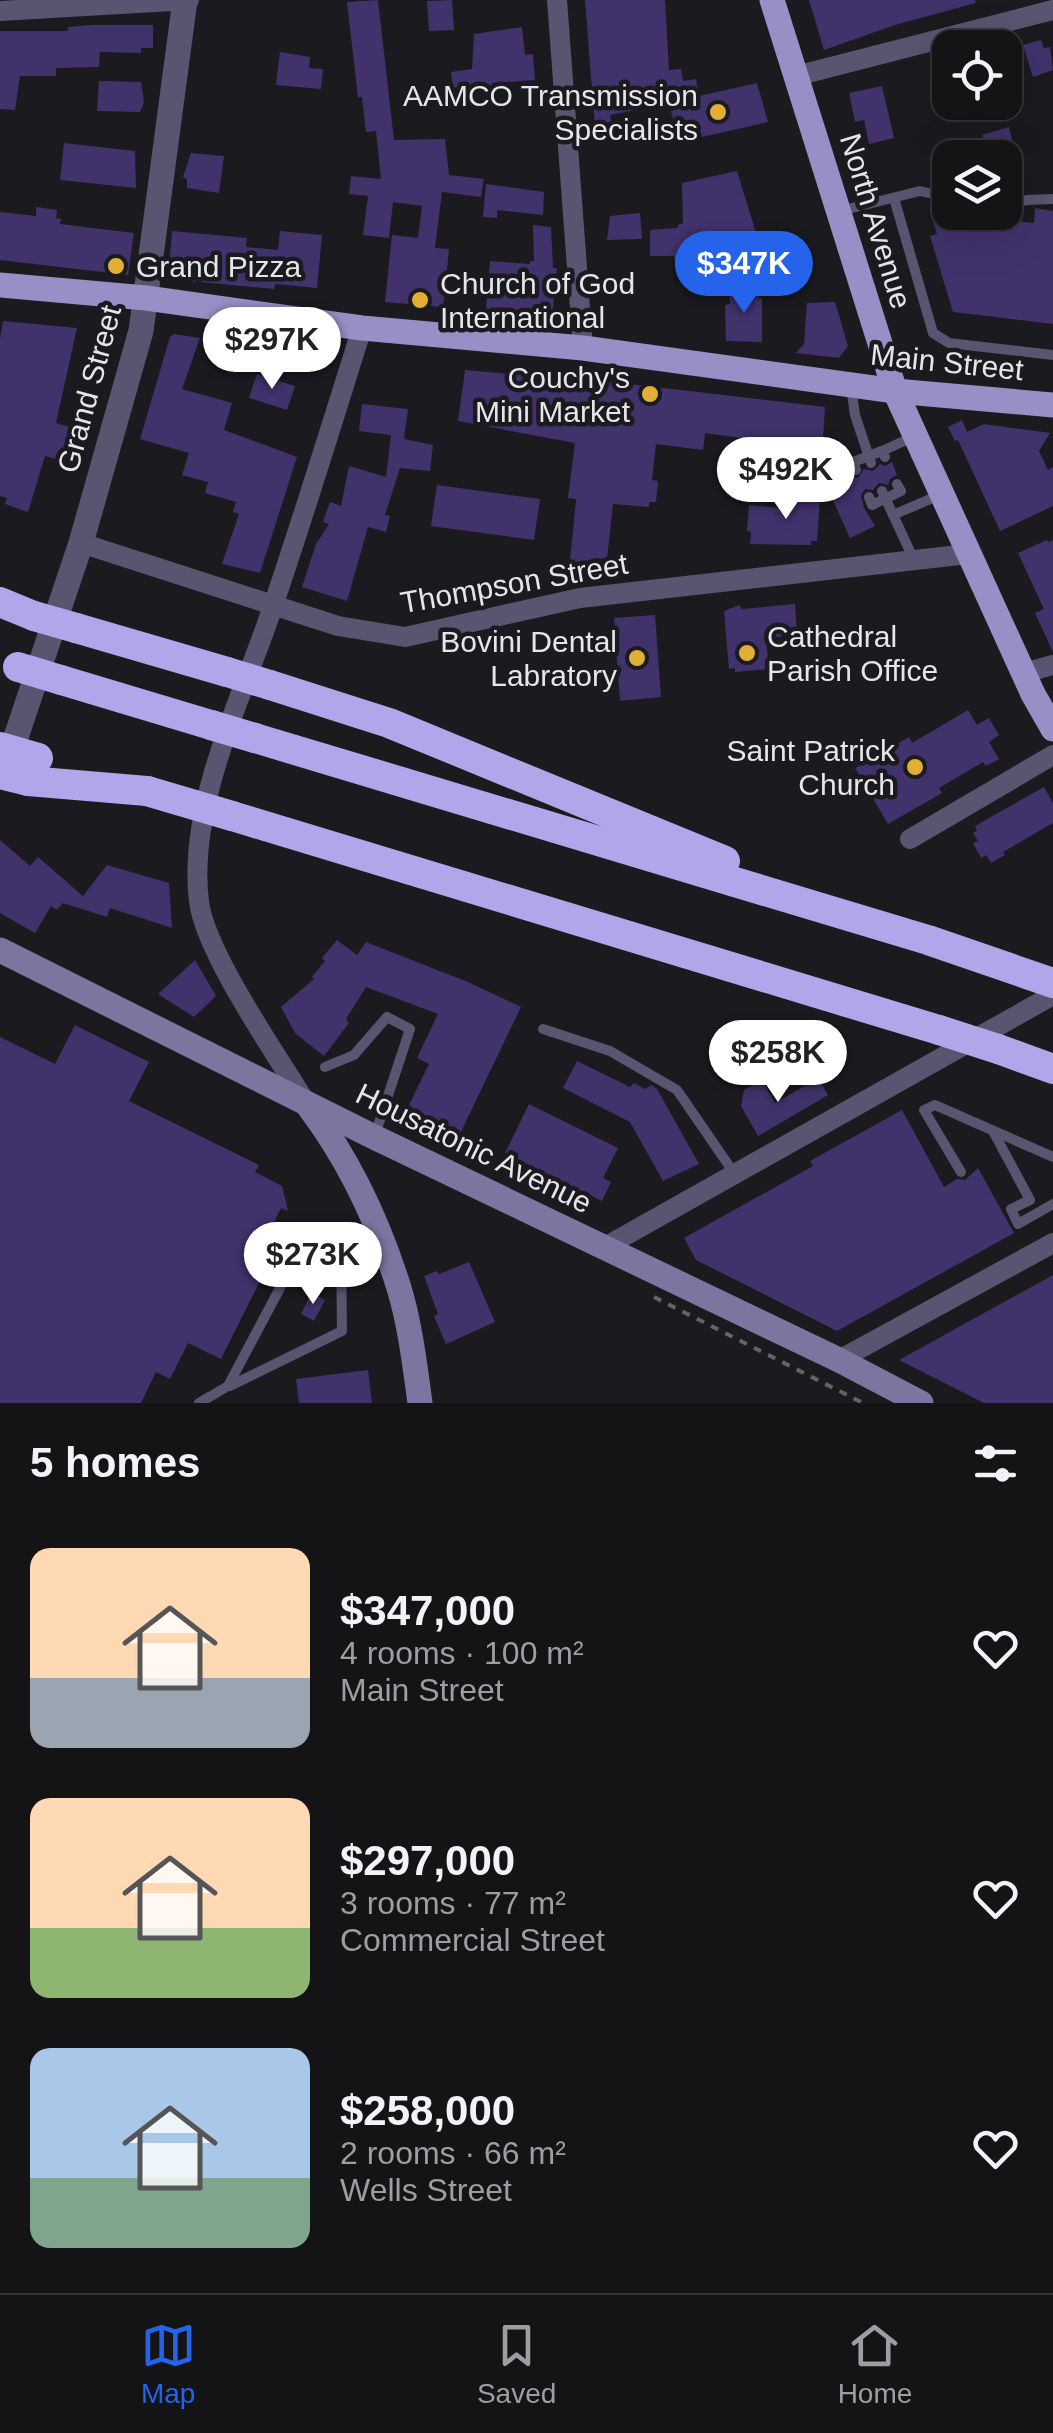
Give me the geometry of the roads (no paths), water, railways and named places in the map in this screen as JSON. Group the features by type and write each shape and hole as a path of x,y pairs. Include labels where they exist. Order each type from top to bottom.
{"highway":[{"path":"0,606 388,723 866,921"},
{"path":"9,665 866,921 1047,984"},
{"path":"0,747 16,774 147,791 939,1030 1053,1070"}],"main road":[{"name":"North Avenue","path":"772,0 895,391 1053,729"},
{"name":"Main Street","path":"0,284 146,298 362,328 583,348 895,391 1053,406"},
{"name":"Housatonic Avenue","path":"0,950 374,1138 605,1246 921,1403"},
{"path":"307,1104 329,1134 366,1204 400,1290 420,1403"}],"street":[{"path":"0,10 186,0"},
{"name":"Grand Street","path":"16,774 141,331 186,0"},
{"path":"557,0 583,348"},
{"path":"796,76 1053,10"},
{"path":"307,1104 213,946 199,904 200,856 209,783 273,606 362,328"},
{"name":"Thompson Street","path":"81,543 338,626 405,637 580,598 968,554"},
{"path":"1024,673 1053,665"},
{"path":"910,839 1053,755"},
{"path":"605,1246 735,1174 1047,984"},
{"path":"839,1360 1053,1243"}],"lane":[{"path":"838,211 920,191 932,194"},
{"path":"894,198 933,333 949,343 1053,355"},
{"path":"1022,201 1053,199"},
{"path":"851,385 855,415 869,460"},
{"path":"856,470 853,462 869,460 916,436"},
{"path":"869,497 872,505 884,495 901,492 897,484"},
{"path":"893,515 942,494"},
{"path":"884,495 914,560"},
{"path":"325,1067 354,1055 387,1017 410,1029 374,1138"},
{"path":"543,1030 610,1051 678,1090 735,1174"},
{"path":"960,1172 924,1110 935,1104 1053,1157"},
{"path":"994,1132 1030,1200 1011,1209 1018,1224 1053,1204"},
{"path":"227,1388 298,1254 378,1232"},
{"path":"199,1403 342,1332 341,1242"}],"place":[{"name":"AAMCO Transmission Specialists","path":"718,112"},
{"name":"Grand Pizza","path":"116,266"},
{"name":"Church of God International","path":"420,300"},
{"name":"Couchy's Mini Market","path":"650,394"},
{"name":"Cathedral Parish Office","path":"747,653"},
{"name":"Bovini Dental Labratory","path":"637,658"},
{"name":"Saint Patrick Church","path":"915,767"}]}
